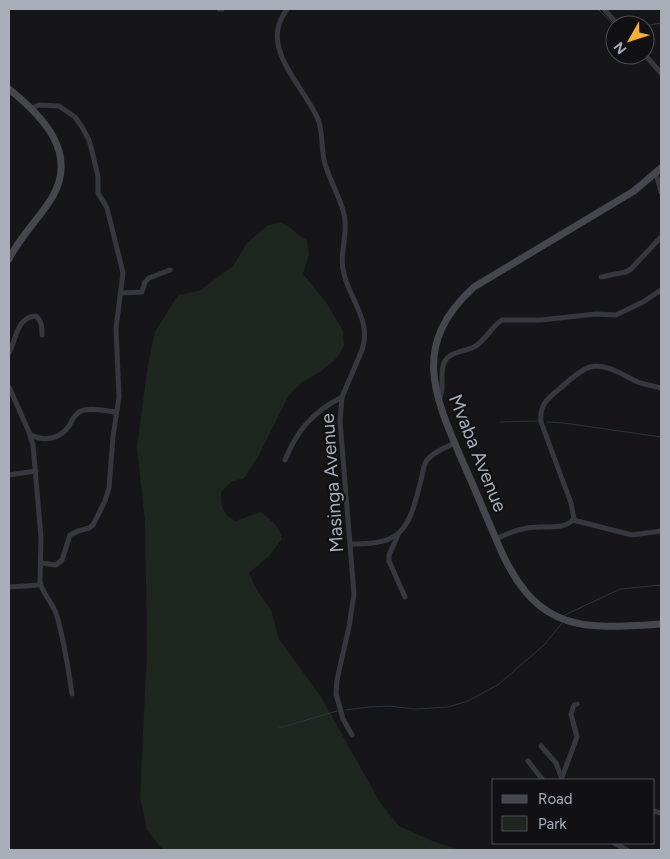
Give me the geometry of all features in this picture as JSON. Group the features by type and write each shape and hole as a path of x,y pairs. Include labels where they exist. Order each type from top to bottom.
{"street":[{"name":"Masinga Avenue","path":"287,9 278,30 279,49 296,84 315,113 320,125 324,162 345,216 346,233 343,250 343,272 350,292 361,312 365,331 365,342 342,397 341,438 354,594 336,694 343,719 352,736"},
{"path":"9,90 32,108 48,127 57,144 61,162 59,178 52,196 9,259"},
{"path":"32,108 48,104 66,110 75,117 89,140 98,177 98,193 107,208 122,264 123,280 116,328 118,397 109,488 105,501 93,524 70,535 60,562 56,565 40,563"},
{"path":"659,171 661,192"},
{"name":"Mvaba Avenue","path":"659,171 628,195 487,278 463,297 444,323 436,346 433,370 438,401 454,442 496,539 521,587 536,603 554,615 574,623 592,627 661,624"},
{"path":"601,277 626,272 631,269 661,237"},
{"path":"121,293 142,292 145,282 150,278 170,270"},
{"path":"438,401 442,394 443,366 448,358 455,353 476,346 502,320 540,320 596,314 616,315 643,302 661,290"},
{"path":"9,354 20,326 29,318 36,316 39,318 42,335"},
{"path":"573,520 574,513 541,422 540,412 544,402 571,379 592,367 610,369 640,382 661,388"},
{"path":"9,387 31,435 41,537 40,585 52,603 59,625 67,657 72,694"},
{"path":"285,460 291,446 308,420 316,412 342,397"},
{"path":"31,435 40,439 54,438 62,434 80,411 116,412"},
{"path":"405,597 389,561 389,555 398,534 409,520 424,466 428,459 454,442"},
{"path":"9,475 36,471"},
{"path":"496,539 523,529 562,526 573,520 632,535 661,531"},
{"path":"351,544 376,543 391,539 398,534"},
{"path":"9,587 40,585"},
{"path":"561,779 577,737 571,714 574,705 577,704"},
{"path":"541,746 556,763 561,779"},
{"path":"528,761 542,779"},
{"path":"616,844 628,850"}],"green space":[{"path":"281,223 307,240 309,254 303,274 326,302 343,331 344,346 337,358 320,372 302,382 289,395 259,455 244,478 231,482 221,492 223,510 231,519 236,521 261,512 277,527 282,539 269,556 249,573 258,592 271,610 279,639 321,697 381,804 399,826 435,842 460,850 163,850 147,830 140,797 147,650 145,521 137,447 148,364 155,332 178,295 199,291 233,266 247,243 268,225"}],"waterway":[{"path":"598,9 605,16"},
{"path":"655,24 661,23"},
{"path":"500,422 537,421"},
{"path":"547,422 661,437"},
{"path":"565,615 620,589 661,585"},
{"path":"345,710 389,706 414,709 448,707 468,701 499,684 544,645 562,623"},
{"path":"279,728 337,711"}]}
